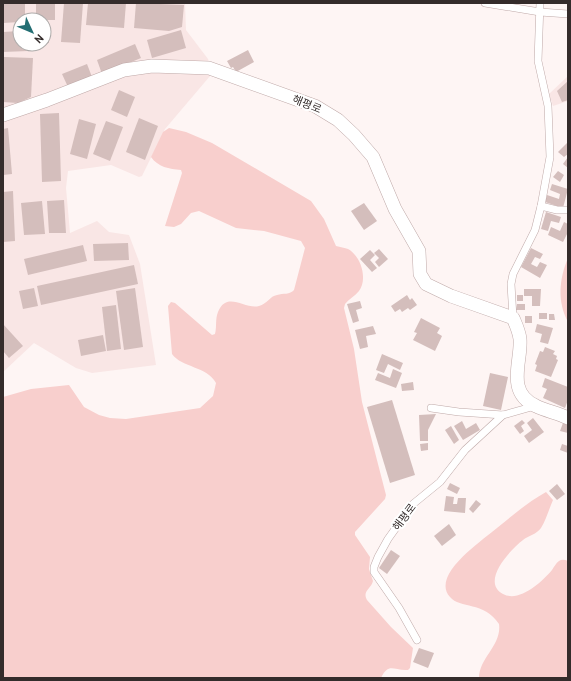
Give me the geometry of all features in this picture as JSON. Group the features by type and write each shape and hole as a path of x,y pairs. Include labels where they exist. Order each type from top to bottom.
{"street":[{"name":"해평로","path":"3,115 124,70 152,66 209,68 315,106 338,120 354,135 373,157 395,209 419,250 420,274 426,284 451,296 513,318"},
{"path":"513,318 520,338 516,370 517,380 522,394 535,406 568,418"}],"lane":[{"path":"486,3 540,12 568,14"},
{"path":"513,318 511,284 513,274 534,230 541,206 550,157 548,106 538,61 540,3"},
{"path":"541,206 557,210 568,210"},
{"name":"해평로","path":"431,408 459,412 503,415 535,406"},
{"name":"해평로","path":"417,640 399,608 374,572 374,567 388,539 413,504 440,482 466,450 503,415"}],"shaded area":[{"path":"3,3 185,3 186,30 209,62 151,62 3,111"},
{"path":"136,72 210,74 210,76 165,129 142,176 139,177 111,165 68,171 66,188 70,233 97,221 109,232 129,235 140,264 156,365 92,373 76,368 34,343 3,372 3,118"},
{"path":"568,76 568,101 553,106 549,94"},
{"path":"169,128 186,132 212,143 311,201 324,219 336,246 353,252 360,262 363,274 362,286 359,291 345,304 344,308 354,349 362,402 386,495 385,499 355,532 355,535 370,557 369,569 373,581 366,592 367,600 391,627 413,648 410,668 408,670 392,668 386,670 381,678 3,678 3,397 31,389 69,385 84,407 99,415 110,418 126,419 200,408 213,396 216,383 207,373 176,359 172,354 168,306 171,302 175,303 212,335 215,334 218,312 226,302 237,302 254,307 264,304 270,298 279,294 292,292 294,290 305,248 301,241 264,231 236,228 199,211 191,213 181,224 174,227 165,226 182,173 181,170 160,165 151,157 163,132"},
{"path":"568,258 568,322 562,307 560,290"},
{"path":"546,492 553,500 541,528 518,544 505,558 496,574 495,582 497,589 503,594 516,596 523,594 548,575 559,561 568,561 568,678 479,678 483,664 497,638 499,624 486,612 454,601 450,597 446,588 447,579 452,569 471,549 521,509"}],"building":[{"path":"3,3 25,3 25,12 12,12 12,22 3,23"},
{"path":"36,3 55,3 55,20 52,20 52,12 36,12"},
{"path":"64,3 83,3 80,43 61,42"},
{"path":"88,3 126,3 124,28 86,25"},
{"path":"136,3 184,5 182,27 169,31 134,28"},
{"path":"181,30 186,48 152,58 147,40"},
{"path":"12,31 12,52 3,52 3,32"},
{"path":"135,44 141,58 102,74 97,60"},
{"path":"248,50 254,62 236,72 233,67 231,68 227,61"},
{"path":"4,57 33,58 31,97 18,103 3,102"},
{"path":"87,64 92,77 68,87 62,74"},
{"path":"568,81 568,100 562,102 557,91"},
{"path":"119,90 135,97 127,117 111,110"},
{"path":"59,113 61,181 42,182 40,114"},
{"path":"139,118 158,126 145,160 126,152"},
{"path":"79,119 96,124 87,159 70,154"},
{"path":"106,121 123,127 110,161 93,154"},
{"path":"8,128 12,174 3,175 3,129"},
{"path":"568,142 568,154 564,157 558,152"},
{"path":"568,157 568,168 563,164"},
{"path":"558,171 564,175 560,182 553,177"},
{"path":"552,184 568,189 563,208 545,202 547,195 559,199 560,194 550,190"},
{"path":"13,191 15,241 3,242 3,192"},
{"path":"64,200 66,233 49,233 47,201"},
{"path":"42,201 45,234 24,235 21,203"},
{"path":"364,203 377,221 364,230 351,211"},
{"path":"546,212 561,217 559,223 551,221 548,231 541,229"},
{"path":"564,222 568,224 568,232 563,242 548,235 551,227 560,231"},
{"path":"128,243 129,260 94,261 93,244"},
{"path":"83,245 87,261 28,275 24,259"},
{"path":"531,248 543,254 540,259 535,257 531,264 537,267 540,262 547,265 540,278 521,267"},
{"path":"379,249 388,259 379,267 375,262 379,258 374,253"},
{"path":"370,250 375,255 370,260 377,268 372,272 360,259"},
{"path":"134,265 138,284 41,305 37,286"},
{"path":"34,288 38,306 23,309 19,291"},
{"path":"135,288 143,347 124,350 116,291"},
{"path":"524,289 541,289 540,306 532,306 532,296 524,296"},
{"path":"407,295 410,300 412,298 417,305 410,310 408,308 402,312 400,309 395,312 391,306"},
{"path":"517,295 523,295 523,301 517,301"},
{"path":"360,301 362,308 356,310 359,321 353,323 347,304"},
{"path":"517,304 525,304 525,310 516,310"},
{"path":"116,305 121,349 107,351 102,307"},
{"path":"539,313 547,313 547,319 539,319"},
{"path":"549,314 554,314 555,320 549,320"},
{"path":"525,316 532,316 532,323 525,323"},
{"path":"421,318 440,328 437,333 442,336 435,351 413,340 417,333 414,332"},
{"path":"3,324 23,346 9,358 3,351"},
{"path":"537,324 553,328 548,344 540,342 542,334 535,332"},
{"path":"373,326 376,334 366,336 368,347 360,349 355,330"},
{"path":"103,335 106,351 81,356 78,340"},
{"path":"545,347 555,351 553,354 557,356 556,359 558,360 551,377 535,371 537,365 535,364 540,351 543,352"},
{"path":"382,354 403,363 400,370 388,364 384,373 376,370"},
{"path":"393,369 402,373 396,388 375,380 378,373 390,378"},
{"path":"490,373 508,377 501,410 483,406"},
{"path":"545,378 568,387 568,400 565,408 543,398 547,389 542,387"},
{"path":"413,382 414,390 402,391 401,384"},
{"path":"392,400 415,475 390,483 367,407"},
{"path":"436,414 428,430 428,441 420,441 419,415"},
{"path":"533,418 544,432 529,443 524,436 532,430 527,423"},
{"path":"522,420 525,423 521,426 524,431 520,434 514,426"},
{"path":"462,421 466,429 476,423 480,430 463,440 454,426"},
{"path":"563,423 568,425 568,433 560,431"},
{"path":"451,426 459,440 454,444 445,430"},
{"path":"428,443 428,450 421,451 420,444"},
{"path":"562,444 568,446 568,453 560,450"},
{"path":"450,483 460,488 457,494 447,489"},
{"path":"557,484 565,494 557,500 549,491"},
{"path":"446,496 454,497 453,504 457,504 458,498 466,498 465,513 444,511"},
{"path":"476,500 481,504 473,513 469,509"},
{"path":"449,524 456,535 442,546 434,536"},
{"path":"391,550 400,556 387,574 379,568"},
{"path":"419,648 434,653 428,668 413,662"}]}
